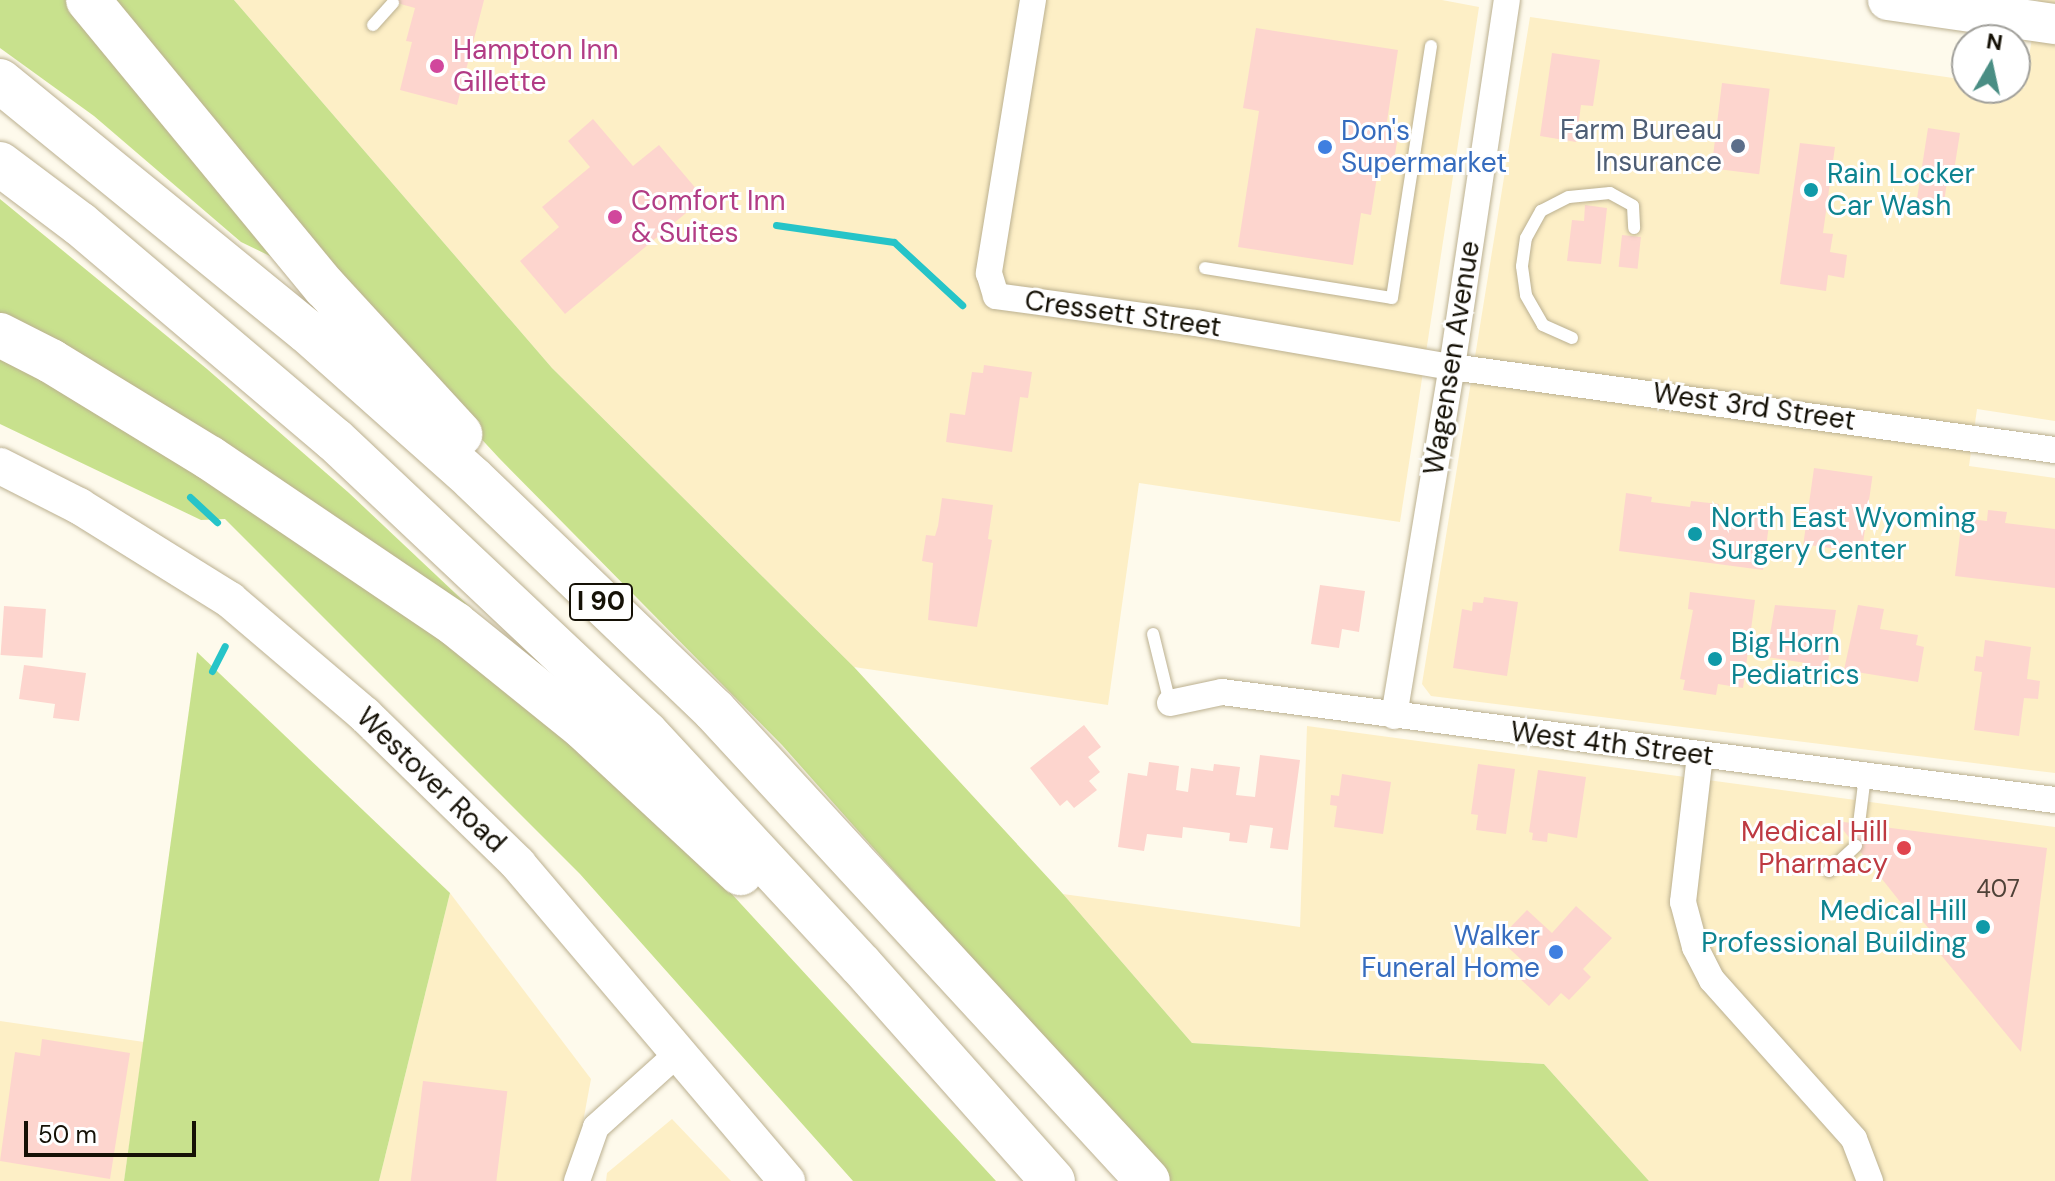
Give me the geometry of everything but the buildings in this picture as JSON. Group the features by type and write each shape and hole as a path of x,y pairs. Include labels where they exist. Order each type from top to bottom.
{"highway":[{"name":"I 90","path":"88,0 325,287 1148,1181"},
{"name":"I 90","path":"0,81 307,331 473,479 714,710"},
{"name":"I 90","path":"0,164 80,224 335,440 646,733 861,965 1053,1181"},
{"name":"I 90","path":"0,335 51,361 210,458 467,634 585,729 736,869 1053,1181"}],"main road":[{"path":"1888,0 2055,24"}],"street":[{"name":"Cressett Street","path":"1033,0 989,273 996,296 1196,323 1452,367"},
{"name":"Wagensen Avenue","path":"1394,716 1452,367 1507,0"},
{"name":"West 3rd Street","path":"1452,367 2055,450"},
{"name":"Westover Road","path":"0,466 79,506 230,600 365,715 518,864 787,1181"},
{"name":"West 4th Street","path":"1170,703 1222,692 2055,800"},
{"path":"1700,755 1683,902 1695,947 1712,980 1854,1139 1870,1181"},
{"path":"577,1181 596,1127 677,1054"}],"lane":[{"path":"373,25 393,3"},
{"path":"1205,268 1392,298 1431,46"},
{"path":"1572,338 1543,325 1526,295 1522,266 1526,238 1533,225 1541,211 1569,197 1610,193 1633,206 1634,228"},
{"path":"1153,634 1170,703"},
{"path":"1859,824 1865,776"},
{"path":"1829,871 1856,846"}],"shaded area":[{"path":"234,0 1442,0 1479,7 1400,522 1139,483 1108,705 854,667 552,368"},
{"path":"2038,0 2055,0 2055,421 1977,409 1969,466 2055,478 2055,773 1431,696 1422,684 1530,17 1951,78 1951,104 2031,104 2031,44"},
{"path":"1307,726 2055,827 2055,1181 1649,1181 1544,1064 1192,1043 1063,894 1300,927"},
{"path":"450,893 591,1079 572,1181 379,1181"},
{"path":"0,1021 144,1042 124,1181 0,1181"},
{"path":"672,1119 731,1181 606,1181 607,1173"}],"green space":[{"path":"0,0 71,0 272,257 241,242 94,116 0,48"},
{"path":"102,0 234,0 552,368 854,667 1063,894 1192,1043 1544,1064 1649,1181 1169,1181 782,745 499,458 340,286"},
{"path":"0,199 207,369 349,493 490,626 0,317"},
{"path":"0,351 36,368 414,618 552,726 706,866 996,1181 853,1181 580,874 225,519 201,520 0,424"},
{"path":"197,652 450,893 379,1181 124,1181"}],"waterway":[{"path":"776,225 894,242 962,305"},
{"path":"190,497 217,522"},
{"path":"212,671 225,646"}],"place":[{"name":"Hampton Inn Gillette","path":"437,66"},
{"name":"Farm Bureau Insurance","path":"1738,146"},
{"name":"Don's Supermarket","path":"1325,147"},
{"name":"Rain Locker Car Wash","path":"1811,190"},
{"name":"Comfort Inn & Suites","path":"615,217"},
{"name":"North East Wyoming Surgery Center","path":"1695,534"},
{"name":"Big Horn Pediatrics","path":"1715,659"},
{"name":"Medical Hill Pharmacy","path":"1904,848"},
{"name":"Medical Hill Professional Building","path":"1983,927"},
{"name":"Walker Funeral Home","path":"1556,952"}]}
